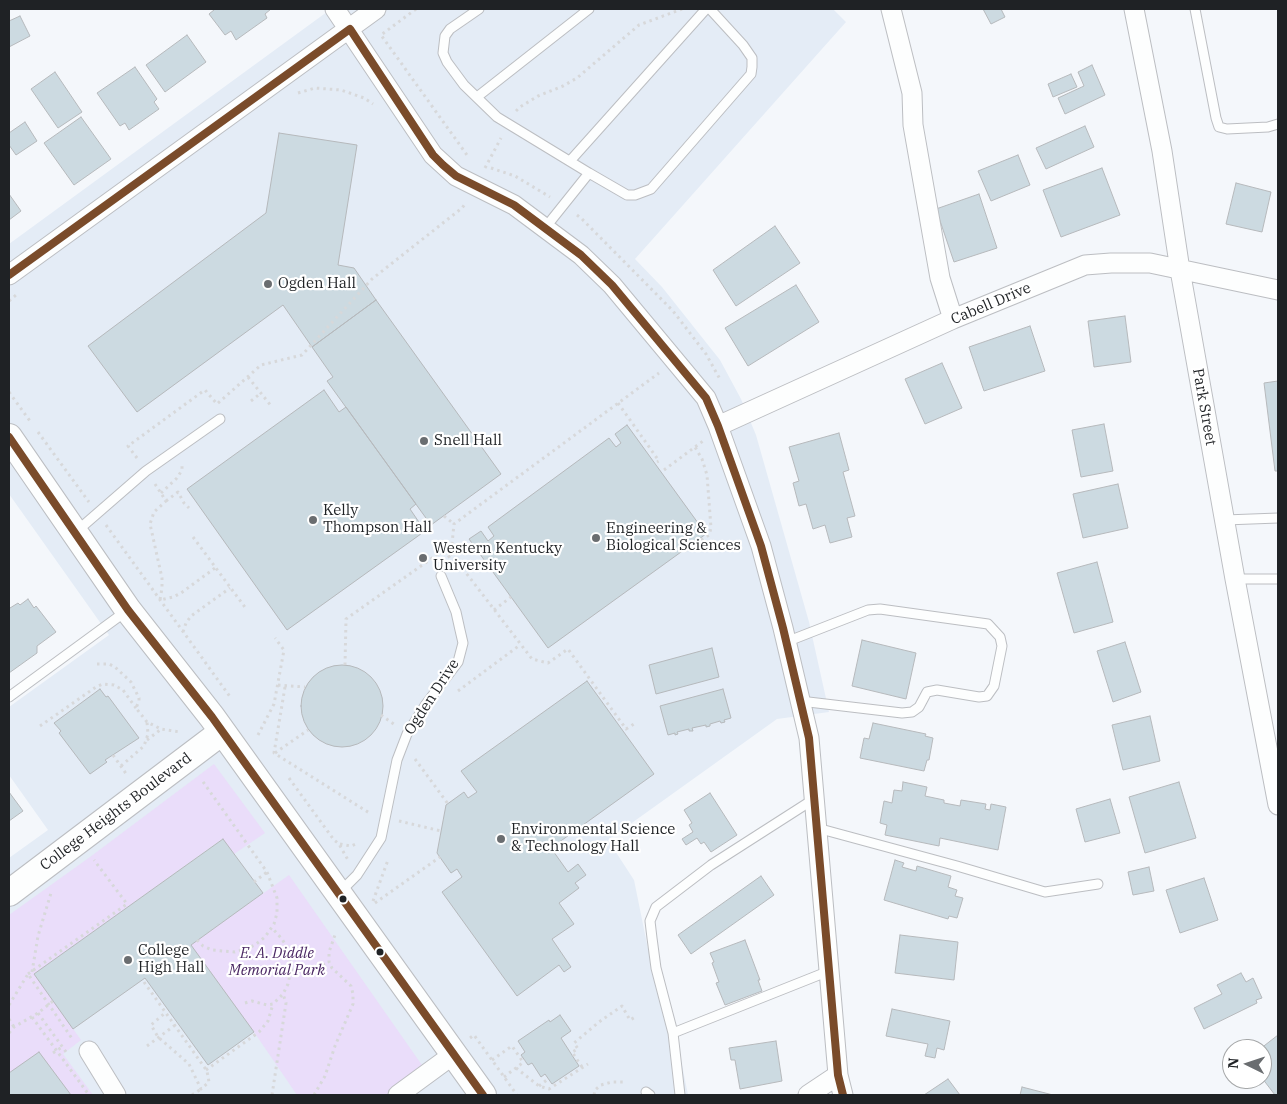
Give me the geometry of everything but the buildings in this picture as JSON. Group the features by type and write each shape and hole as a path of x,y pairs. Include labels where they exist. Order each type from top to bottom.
{"street":[{"path":"335,9 432,155 456,176 476,184 514,205 581,255 612,285 706,398 712,432 760,546 809,738 838,1074 843,1095"},
{"path":"9,276 376,9"},
{"path":"891,9 912,93 913,125 940,278 953,320"},
{"name":"Park Street","path":"1134,9 1162,151 1180,270 1235,580 1278,805"},
{"name":"Cabell Drive","path":"712,432 953,320 1085,265 1111,262 1150,263 1278,290"},
{"path":"9,437 128,610 222,732 338,894 460,1048 483,1095"},
{"name":"College Heights Boulevard","path":"10,889 222,732"},
{"path":"82,1048 116,1095"},
{"path":"398,1095 460,1048"},
{"path":"808,1095 838,1074"}],"lane":[{"path":"479,9 450,30 445,36 443,53 464,86 497,117 589,173 627,195 635,195 651,189 751,74 752,58 743,45 708,9 570,161"},
{"path":"477,98 589,9"},
{"path":"1195,9 1219,127 1227,129 1278,124"},
{"path":"545,228 589,173"},
{"path":"75,533 146,471 220,419"},
{"path":"1225,520 1278,518"},
{"name":"Ogden Drive","path":"338,894 357,875 381,838 397,760 407,734 426,704 458,662 463,643 456,612 441,576"},
{"path":"1235,580 1278,579"},
{"path":"786,642 868,610 880,609 988,624 1000,637 1002,646 994,686 987,696 979,697 937,690 927,692 919,707 912,712 902,713 800,701"},
{"path":"9,697 128,610"},
{"path":"680,1095 673,1033 654,960 650,921 656,907 711,865 814,799"},
{"path":"817,828 1045,892 1098,884"},
{"path":"673,1033 829,971"}],"path":[{"path":"416,9 381,35 470,158"},
{"path":"516,112 520,107 538,96 577,78 639,25 682,9"},
{"path":"296,94 315,88 341,90 364,98 379,109"},
{"path":"477,164 515,176 551,198"},
{"path":"166,501 128,446 205,390 217,404 261,365 302,354 372,279 462,208 467,201 460,199"},
{"path":"577,215 673,311 706,354 725,388"},
{"path":"9,300 24,290"},
{"path":"345,664 346,619 452,544 454,524 665,368"},
{"path":"248,377 272,407"},
{"path":"9,392 32,423"},
{"path":"251,401 261,393"},
{"path":"618,404 659,461 657,462"},
{"path":"37,430 233,700"},
{"path":"664,470 712,432"},
{"path":"686,551 708,535 711,528 707,475 695,447"},
{"path":"161,493 177,478 182,470 182,466"},
{"path":"160,600 162,578 150,524 154,512 178,492 189,508"},
{"path":"444,516 454,524"},
{"path":"192,537 247,610"},
{"path":"447,548 532,659 548,663 568,649 626,729 634,724"},
{"path":"160,600 180,593 215,568"},
{"path":"183,632 186,622 191,616 230,588"},
{"path":"494,610 511,597"},
{"path":"258,735 274,704 278,686 284,650 275,638"},
{"path":"453,696 520,645"},
{"path":"97,664 109,664 120,670 138,694 140,701 136,708"},
{"path":"40,726 96,687 103,684 114,685 123,690 146,722 148,729 147,740 141,751 121,766"},
{"path":"278,686 305,687"},
{"path":"278,763 273,754 285,687"},
{"path":"381,715 399,728"},
{"path":"146,722 161,730 183,732"},
{"path":"253,728 262,741"},
{"path":"147,740 161,730"},
{"path":"273,754 308,730"},
{"path":"267,748 273,754 372,814 442,831"},
{"path":"413,767 418,753"},
{"path":"113,755 129,777"},
{"path":"415,759 448,804"},
{"path":"283,770 334,840 339,844 373,906"},
{"path":"198,940 203,946 212,950 236,952 255,945 265,938 272,928 277,913 277,898 267,872 199,776"},
{"path":"371,823 372,814"},
{"path":"397,829 399,821"},
{"path":"339,844 351,846 362,841"},
{"path":"373,906 390,855"},
{"path":"9,1005 28,974 127,904 95,860 90,857"},
{"path":"373,906 440,857"},
{"path":"254,882 267,872"},
{"path":"32,972 38,936 52,890"},
{"path":"332,925 342,939"},
{"path":"206,1070 259,1032 268,1021 273,1004 283,994 288,984 291,970 286,944 272,928"},
{"path":"314,1095 325,1076 335,1046 353,1004 354,994 351,986 329,963 329,952 337,931"},
{"path":"291,970 307,970 329,963"},
{"path":"28,974 51,1002 82,1048"},
{"path":"144,982 206,1070 210,1082 192,1095"},
{"path":"272,1095 286,1003 283,994"},
{"path":"245,1003 252,1001 262,1004 273,1004"},
{"path":"9,1033 14,1027 38,1013 51,1002"},
{"path":"582,1067 572,1052 578,1049 574,1043 622,1006 630,1020 637,1016"},
{"path":"38,1013 66,1052"},
{"path":"165,1013 152,1025 158,1038 189,1064 201,1089"},
{"path":"32,1017 54,1052 88,1095"},
{"path":"9,1019 14,1027"},
{"path":"147,1046 178,1023"},
{"path":"460,1048 474,1035 517,1095"},
{"path":"54,1052 62,1046"},
{"path":"492,1060 512,1046 524,1062 504,1076"},
{"path":"516,1068 540,1086 549,1089 588,1064"},
{"path":"540,1086 548,1079"},
{"path":"594,1095 595,1090 601,1085 622,1082"}],"shaded area":[{"name":"Western Kentucky University","path":"331,9 833,9 846,22 635,259 662,287 720,360 741,399 756,435 809,622 829,712 777,719 608,840 634,880 648,949 679,1050 688,1095 9,1095 9,858 48,830 9,775 9,707 109,635 9,494 9,244"}],"green space":[{"path":"214,764 265,833 234,854 222,839 34,974 81,1040 63,1054 93,1095 71,1095 39,1052 9,1073 9,915"},
{"name":"E. A. Diddle Memorial Park","path":"289,875 424,1068 388,1095 297,1095 191,945"}],"transit line":[{"path":"9,275 350,29 433,155 443,165 456,176 514,205 581,255 612,285 706,398 761,546 809,738 838,1075 843,1095"},
{"path":"9,437 128,610 212,717 483,1095"}],"place":[{"name":"Ogden Hall","path":"268,284"},
{"name":"Snell Hall","path":"424,441"},
{"name":"Kelly Thompson Hall","path":"313,520"},
{"name":"Engineering & Biological Sciences","path":"596,538"},
{"name":"Western Kentucky University","path":"423,558"},
{"name":"Environmental Science & Technology Hall","path":"501,839"},
{"name":"College High Hall","path":"128,960"}]}
